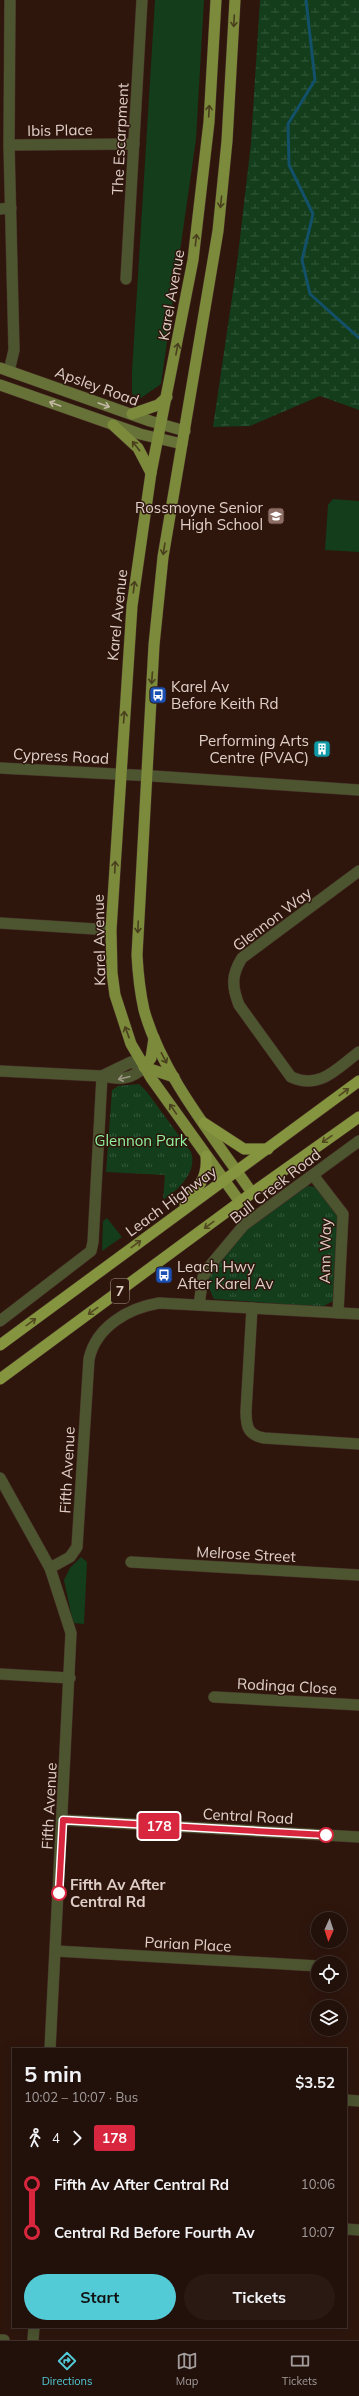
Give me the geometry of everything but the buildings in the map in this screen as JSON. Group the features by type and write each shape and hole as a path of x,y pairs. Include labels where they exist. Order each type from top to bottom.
{"highway":[{"name":"Leach Highway","path":"0,1345 359,1081"},
{"name":"7","path":"0,1379 252,1193 359,1117"},
{"path":"204,1123 244,1149 268,1149"},
{"path":"177,1214 203,1181 207,1169 206,1156"}],"main road":[{"name":"Karel Avenue","path":"216,0 202,190 191,272 168,397 151,473 132,606 111,930 112,973 115,995 131,1044 144,1067 240,1202"},
{"path":"235,0 227,141 218,232 184,431 161,579 154,645 137,955 144,1009 154,1038 174,1077 252,1193"},
{"name":"Apsley Road","path":"5,370 184,431"},
{"name":"Apsley Road","path":"0,385 158,440 182,444"},
{"path":"132,414 158,405 168,397"},
{"path":"113,425 138,448 151,473"},
{"path":"154,1038 151,1058 144,1067 174,1077"}],"street":[{"path":"5,370 14,350 5,209 9,145 4,80 10,0"},
{"name":"The Escarpment","path":"126,279 142,0"},
{"name":"Ibis Place","path":"9,145 134,144"},
{"name":"Cypress Road","path":"0,768 146,775 359,790"},
{"name":"Glennon Way","path":"359,871 242,958 232,978 233,991 239,1005 291,1077 302,1082 314,1082 359,1052"},
{"path":"0,923 111,930"},
{"path":"0,1071 102,1076 131,1062 144,1067"},
{"path":"0,1321 91,1251 93,1242 102,1076"},
{"name":"Bull Creek Road","path":"199,1305 203,1277 208,1268 244,1225 359,1141"},
{"name":"Ann Way","path":"313,1175 343,1214 338,1313"},
{"name":"Fifth Avenue","path":"50,1568 70,1557 77,1547 89,1359 94,1342 101,1333 137,1308 159,1303 359,1314"},
{"path":"252,1308 246,1411 246,1425 248,1431 256,1436 264,1438 359,1444"},
{"name":"Fifth Avenue","path":"0,1478 13,1504 50,1568 71,1633 63,1820 50,2048"},
{"name":"Fifth Avenue","path":"0,1492 13,1504"},
{"name":"Melrose Street","path":"131,1562 359,1575"},
{"path":"0,1674 70,1678"},
{"name":"Rodinga Close","path":"214,1697 359,1705"},
{"name":"Central Road","path":"63,1820 359,1837"},
{"name":"Parian Place","path":"56,1951 311,1966"},
{"path":"347,2100 359,2101"},
{"path":"347,2229 359,2230"},
{"path":"33,2340 34,2328"}],"green space":[{"path":"155,0 204,0 196,139 161,384 141,398 132,394 132,372"},
{"path":"260,0 359,0 359,410 320,396 250,426 213,427 237,264 251,143"},
{"path":"333,499 359,501 359,552 325,550 328,505"},
{"name":"Glennon Park","path":"139,1084 147,1092 191,1152 192,1167 185,1180 175,1191 163,1200 165,1175 106,1172 112,1090 118,1086"},
{"path":"308,1186 315,1187 338,1216 333,1301 322,1307 214,1299 208,1286 209,1278 213,1270 248,1228 302,1188"},
{"path":"107,1218 122,1237 102,1251 103,1221"},
{"path":"81,1557 87,1562 84,1624 73,1623 64,1580 70,1568"}],"waterway":[{"path":"306,0 315,80 288,124 289,165 313,214 302,260 310,294 359,338"}],"bus line":[{"name":"178","path":"59,1893 63,1820 326,1835"}],"place":[{"name":"Rossmoyne Senior High School","path":"276,516"},
{"name":"Karel Av Before Keith Rd","path":"158,695"},
{"name":"Performing Arts Centre (PVAC)","path":"322,749"},
{"name":"Leach Hwy After Karel Av","path":"164,1275"},
{"name":"Fifth Av After Central Rd","path":"59,1893"}]}
